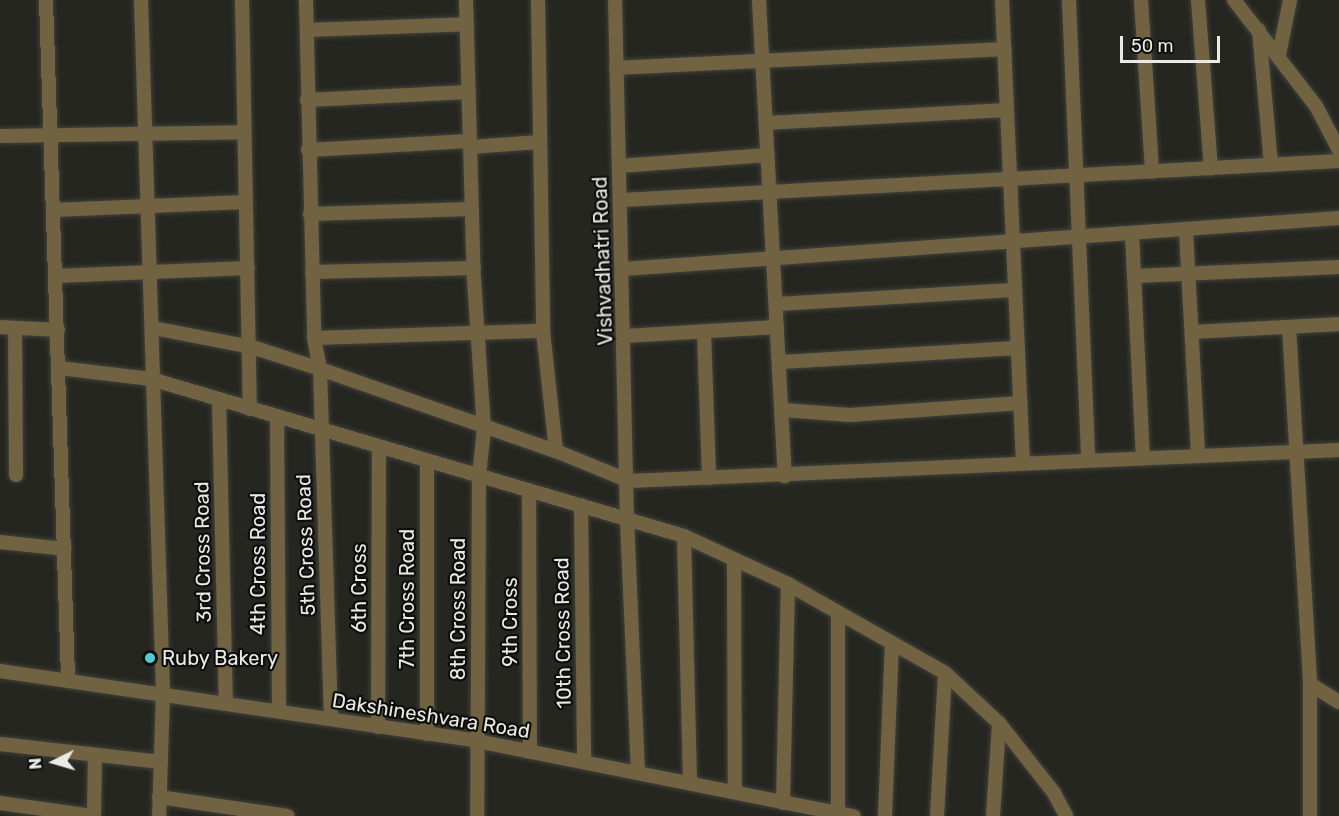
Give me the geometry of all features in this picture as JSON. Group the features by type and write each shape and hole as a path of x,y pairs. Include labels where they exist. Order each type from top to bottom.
{"street":[{"path":"46,0 68,679"},
{"path":"141,0 153,328 151,379 163,692 159,816"},
{"path":"243,0 244,132 252,347 250,409"},
{"name":"5th Cross Road","path":"306,0 306,100 314,338 320,369 331,719"},
{"name":"8th Cross Road","path":"466,0 474,268 484,429 478,476 477,816"},
{"path":"538,0 543,331 556,451"},
{"name":"Vishvadhatri Road","path":"615,0 629,481 627,520 638,770"},
{"path":"759,0 785,476"},
{"path":"1002,0 1005,110 1011,181 1023,461"},
{"path":"1069,0 1088,459"},
{"path":"1141,0 1152,172"},
{"path":"1198,0 1211,169"},
{"path":"1234,0 1259,27 1279,54 1338,142"},
{"path":"1279,54 1290,0"},
{"path":"307,30 467,24"},
{"path":"1259,27 1271,164"},
{"path":"616,68 1005,49"},
{"path":"306,100 469,92"},
{"path":"766,123 1005,110"},
{"path":"0,136 244,132"},
{"path":"308,150 539,142"},
{"path":"619,166 768,154"},
{"path":"622,200 771,190 1011,181 1076,175 1339,161"},
{"path":"54,210 246,202"},
{"path":"310,214 472,209"},
{"path":"623,270 1012,241 1186,231 1339,218"},
{"path":"1186,231 1198,455"},
{"path":"1132,234 1143,457"},
{"path":"1135,276 1339,267"},
{"path":"56,276 151,269 248,268"},
{"path":"312,272 474,268"},
{"path":"776,304 1015,290"},
{"path":"1192,332 1339,324"},
{"path":"0,327 58,330"},
{"path":"625,336 777,327"},
{"path":"1289,327 1310,684 1310,816"},
{"path":"15,328 16,475"},
{"path":"153,328 252,347 320,369 484,429 556,451 629,481 785,476 1023,461 1339,450"},
{"path":"314,338 543,331"},
{"path":"704,332 709,478"},
{"path":"780,362 1018,348"},
{"path":"59,368 151,379 321,428 379,449 684,536 788,584 945,673 999,723 1054,793 1066,816"},
{"name":"3rd Cross Road","path":"219,400 226,703"},
{"path":"783,410 850,415 1021,403"},
{"name":"4th Cross Road","path":"277,416 279,711"},
{"name":"6th Cross","path":"378,727 379,449"},
{"name":"7th Cross Road","path":"427,463 427,734"},
{"name":"9th Cross","path":"529,491 530,752"},
{"name":"10th Cross Road","path":"580,505 584,760"},
{"path":"684,536 690,783"},
{"path":"0,542 65,549"},
{"path":"734,559 735,792"},
{"path":"783,803 788,584"},
{"path":"838,613 838,813"},
{"path":"885,816 892,645"},
{"name":"Dakshineshvara Road","path":"0,670 163,692 477,741 638,770 783,803 811,812 854,816"},
{"path":"936,816 945,673"},
{"path":"1310,684 1339,702"},
{"path":"993,816 999,723"},
{"path":"0,744 161,762"},
{"path":"0,803 93,816 95,755"},
{"path":"159,797 288,816"}],"place":[{"name":"Ruby Bakery","path":"150,658"}]}
